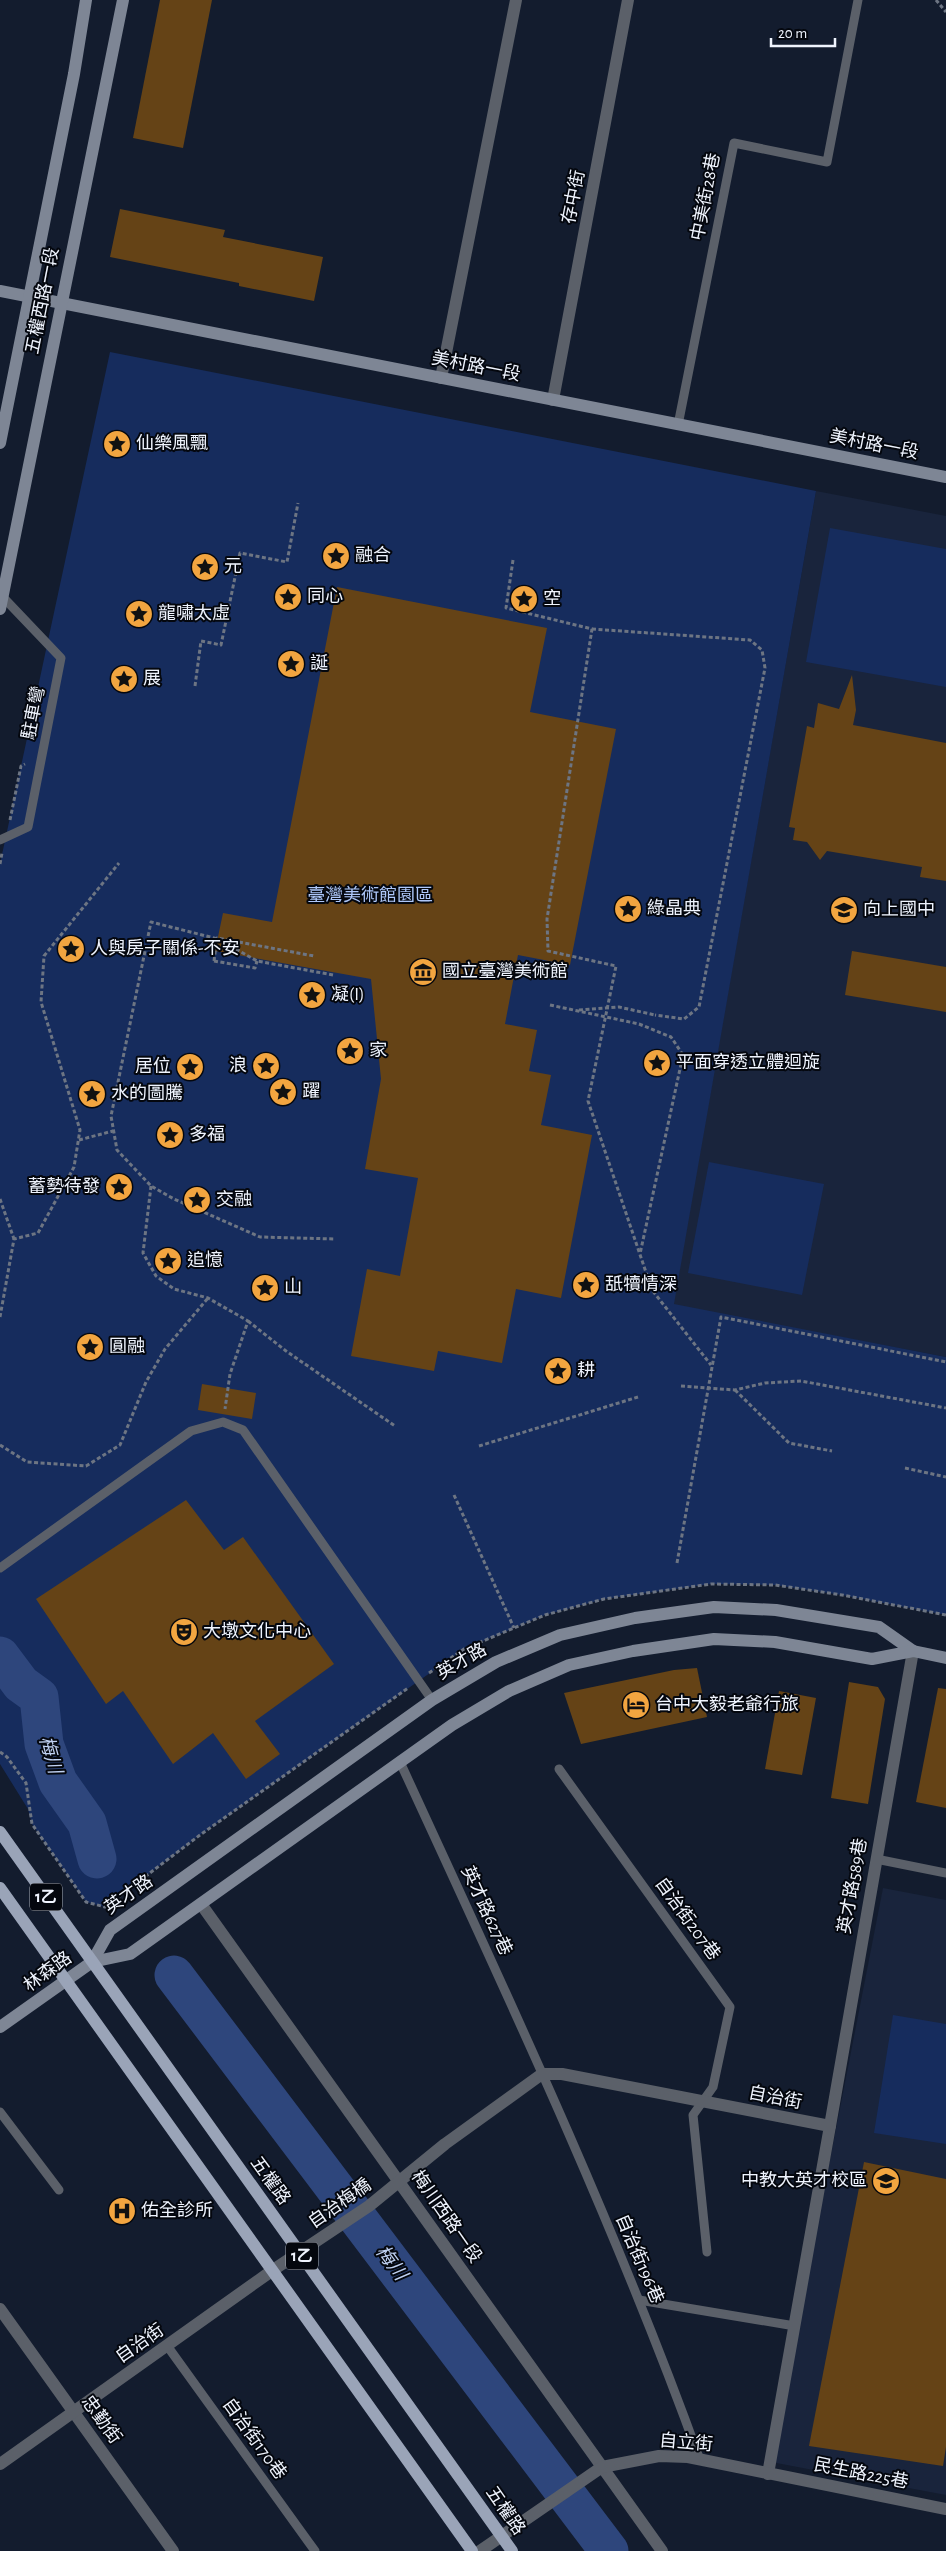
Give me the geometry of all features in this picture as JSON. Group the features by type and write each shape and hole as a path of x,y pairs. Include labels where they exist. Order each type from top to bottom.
{"main road":[{"name":"五權西路一段","path":"0,443 74,74 86,0"},
{"name":"五權西路一段","path":"1,601 123,0"},
{"name":"美村路一段","path":"0,291 946,477"},
{"name":"英才路","path":"92,1962 110,1930 432,1700 496,1662 560,1634 635,1618 714,1607 776,1610 879,1627 913,1651"},
{"name":"英才路","path":"92,1962 130,1954 452,1725 509,1691 569,1665 633,1651 714,1639 775,1642 872,1659 913,1651 946,1658"},
{"name":"五權路","path":"0,1832 512,2551"},
{"name":"1乙","path":"0,1888 472,2551"},
{"name":"林森路","path":"0,2027 92,1962"}],"street":[{"path":"441,378 516,0"},
{"name":"存中街","path":"553,400 628,0"},
{"name":"英才路589巷","path":"830,2126 913,1651"},
{"name":"梅川西路一段","path":"201,1904 662,2551"},
{"path":"400,2182 445,2144 542,2074"},
{"name":"自治街","path":"542,2074 562,2074 830,2126"},
{"path":"768,2474 830,2126"},
{"name":"自治梅橋","path":"300,2253 400,2182"},
{"name":"自治街","path":"0,2464 273,2270 300,2253"},
{"name":"忠勤街","path":"0,2310 173,2551"},
{"name":"自立街","path":"501,2535 602,2467 659,2456 700,2460 768,2474"},
{"name":"民生路225巷","path":"768,2474 946,2509"},
{"path":"480,2551 501,2535"}],"lane":[{"name":"中美街28巷","path":"678,425 734,143 828,162 858,0"},
{"name":"駐車彎","path":"0,840 28,827 61,658 1,601"},
{"path":"0,1568 191,1431 223,1422 243,1430 432,1700"},
{"name":"英才路627巷","path":"400,1762 542,2074"},
{"name":"自治街207巷","path":"559,1769 730,2007 713,2087 694,2115 708,2252"},
{"path":"876,1859 946,1873"},
{"name":"自治街196巷","path":"542,2074 639,2300 700,2460"},
{"path":"0,2112 59,2190"},
{"path":"639,2300 795,2326"},
{"name":"自治街170巷","path":"168,2346 315,2551"}],"path":[{"path":"936,0 946,12"},
{"path":"195,686 201,641 221,645 240,553 287,562 298,503"},
{"path":"512,560 506,608 592,629 750,640 762,650 765,668 699,1007 684,1020 619,1007 575,1010"},
{"path":"592,629 547,919 548,951 616,966 588,1101 652,1290 711,1365"},
{"path":"14,1239 38,1233 74,1167 79,1140 80,1130 41,1002 44,956 119,864"},
{"path":"333,975 257,961 218,939 151,922 111,1116 117,1150 151,1186 174,1199 260,1237 336,1239"},
{"path":"257,961 255,968 214,961 217,938 314,956"},
{"path":"550,1005 640,1024 671,1037 682,1055 640,1254"},
{"path":"79,1140 113,1131"},
{"path":"151,1186 143,1253 156,1276 174,1289 208,1298 248,1321 286,1351 396,1426"},
{"path":"0,1200 14,1239 0,1317"},
{"path":"0,1446 27,1462 86,1466 120,1445 146,1382 165,1349 208,1298"},
{"path":"677,1563 707,1386 721,1317 946,1362"},
{"path":"223,1422 230,1374 248,1321"},
{"path":"681,1386 707,1386 735,1390 765,1383 801,1381 946,1408"},
{"path":"735,1390 789,1443 832,1451"},
{"path":"479,1446 638,1397"},
{"path":"904,1468 946,1477"},
{"path":"454,1495 514,1628"}],"shaded area":[{"name":"向上國中","path":"816,491 946,516 946,1357 673,1305"},
{"name":"中教大英才校區","path":"883,1888 946,1900 946,2495 771,2462"}],"green space":[{"name":"臺灣美術館園區","path":"110,352 816,491 674,1304 946,1357 946,1615 842,1595 775,1585 711,1584 604,1599 545,1615 464,1649 200,1835 105,1907 86,1902 32,1824 28,1809 0,1764 0,864"},
{"path":"830,528 946,549 946,687 806,662"},
{"path":"709,1162 824,1184 802,1295 688,1273"},
{"path":"893,2015 946,2024 946,2144 874,2133"}],"building":[{"path":"160,0 212,0 183,148 133,138"},
{"path":"120,209 225,230 223,237 323,257 314,301 239,286 239,283 110,257"},
{"name":"國立臺灣美術館","path":"337,587 547,628 530,712 616,729 570,965 518,955 505,1024 537,1030 529,1071 551,1075 541,1125 592,1135 561,1298 516,1289 502,1363 438,1351 434,1371 351,1356 367,1269 400,1276 418,1178 365,1169 381,1079 371,979 215,951 223,913 272,922"},
{"path":"852,675 856,710 853,725 946,743 946,881 920,877 922,867 827,851 820,860 807,842 793,840 795,828 789,827 807,726 814,728 818,703 839,709"},
{"path":"852,951 946,967 946,1012 845,995"},
{"path":"202,1384 256,1393 252,1419 198,1410"},
{"name":"大墩文化中心","path":"186,1500 224,1550 243,1537 334,1664 255,1721 280,1754 246,1779 213,1733 173,1764 123,1691 106,1704 36,1599"},
{"name":"台中大毅老爺行旅","path":"697,1668 707,1717 581,1744 564,1693 674,1670"},
{"path":"849,1682 878,1687 885,1699 868,1804 831,1798"},
{"path":"938,1688 946,1689 946,1808 916,1802"},
{"path":"779,1691 816,1698 802,1775 765,1769"},
{"path":"864,2162 946,2179 946,2447 943,2466 809,2446"}],"waterway":[{"name":"梅川","path":"0,1656 21,1684 39,1697 44,1744 58,1782 87,1823 97,1859"},
{"name":"梅川","path":"174,1975 609,2551"}],"place":[{"name":"仙樂風飄","path":"117,444"},
{"name":"融合","path":"336,556"},
{"name":"元","path":"205,567"},
{"name":"同心","path":"288,597"},
{"name":"空","path":"524,599"},
{"name":"龍嘯太虛","path":"139,614"},
{"name":"誕","path":"291,664"},
{"name":"展","path":"124,679"},
{"name":"綠晶典","path":"628,909"},
{"name":"向上國中","path":"844,910"},
{"name":"人與房子關係-不安","path":"71,949"},
{"name":"國立臺灣美術館","path":"423,972"},
{"name":"凝(I)","path":"312,995"},
{"name":"家","path":"350,1051"},
{"name":"平面穿透立體迴旋","path":"657,1063"},
{"name":"浪","path":"266,1066"},
{"name":"居位","path":"190,1067"},
{"name":"躍","path":"283,1092"},
{"name":"水的圖騰","path":"92,1094"},
{"name":"多福","path":"170,1135"},
{"name":"蓄勢待發","path":"119,1187"},
{"name":"交融","path":"197,1200"},
{"name":"追憶","path":"168,1261"},
{"name":"舐犢情深","path":"586,1285"},
{"name":"山","path":"265,1288"},
{"name":"圓融","path":"90,1347"},
{"name":"耕","path":"558,1371"},
{"name":"大墩文化中心","path":"184,1632"},
{"name":"台中大毅老爺行旅","path":"636,1705"},
{"name":"中教大英才校區","path":"886,2181"},
{"name":"佑全診所","path":"122,2211"}]}
